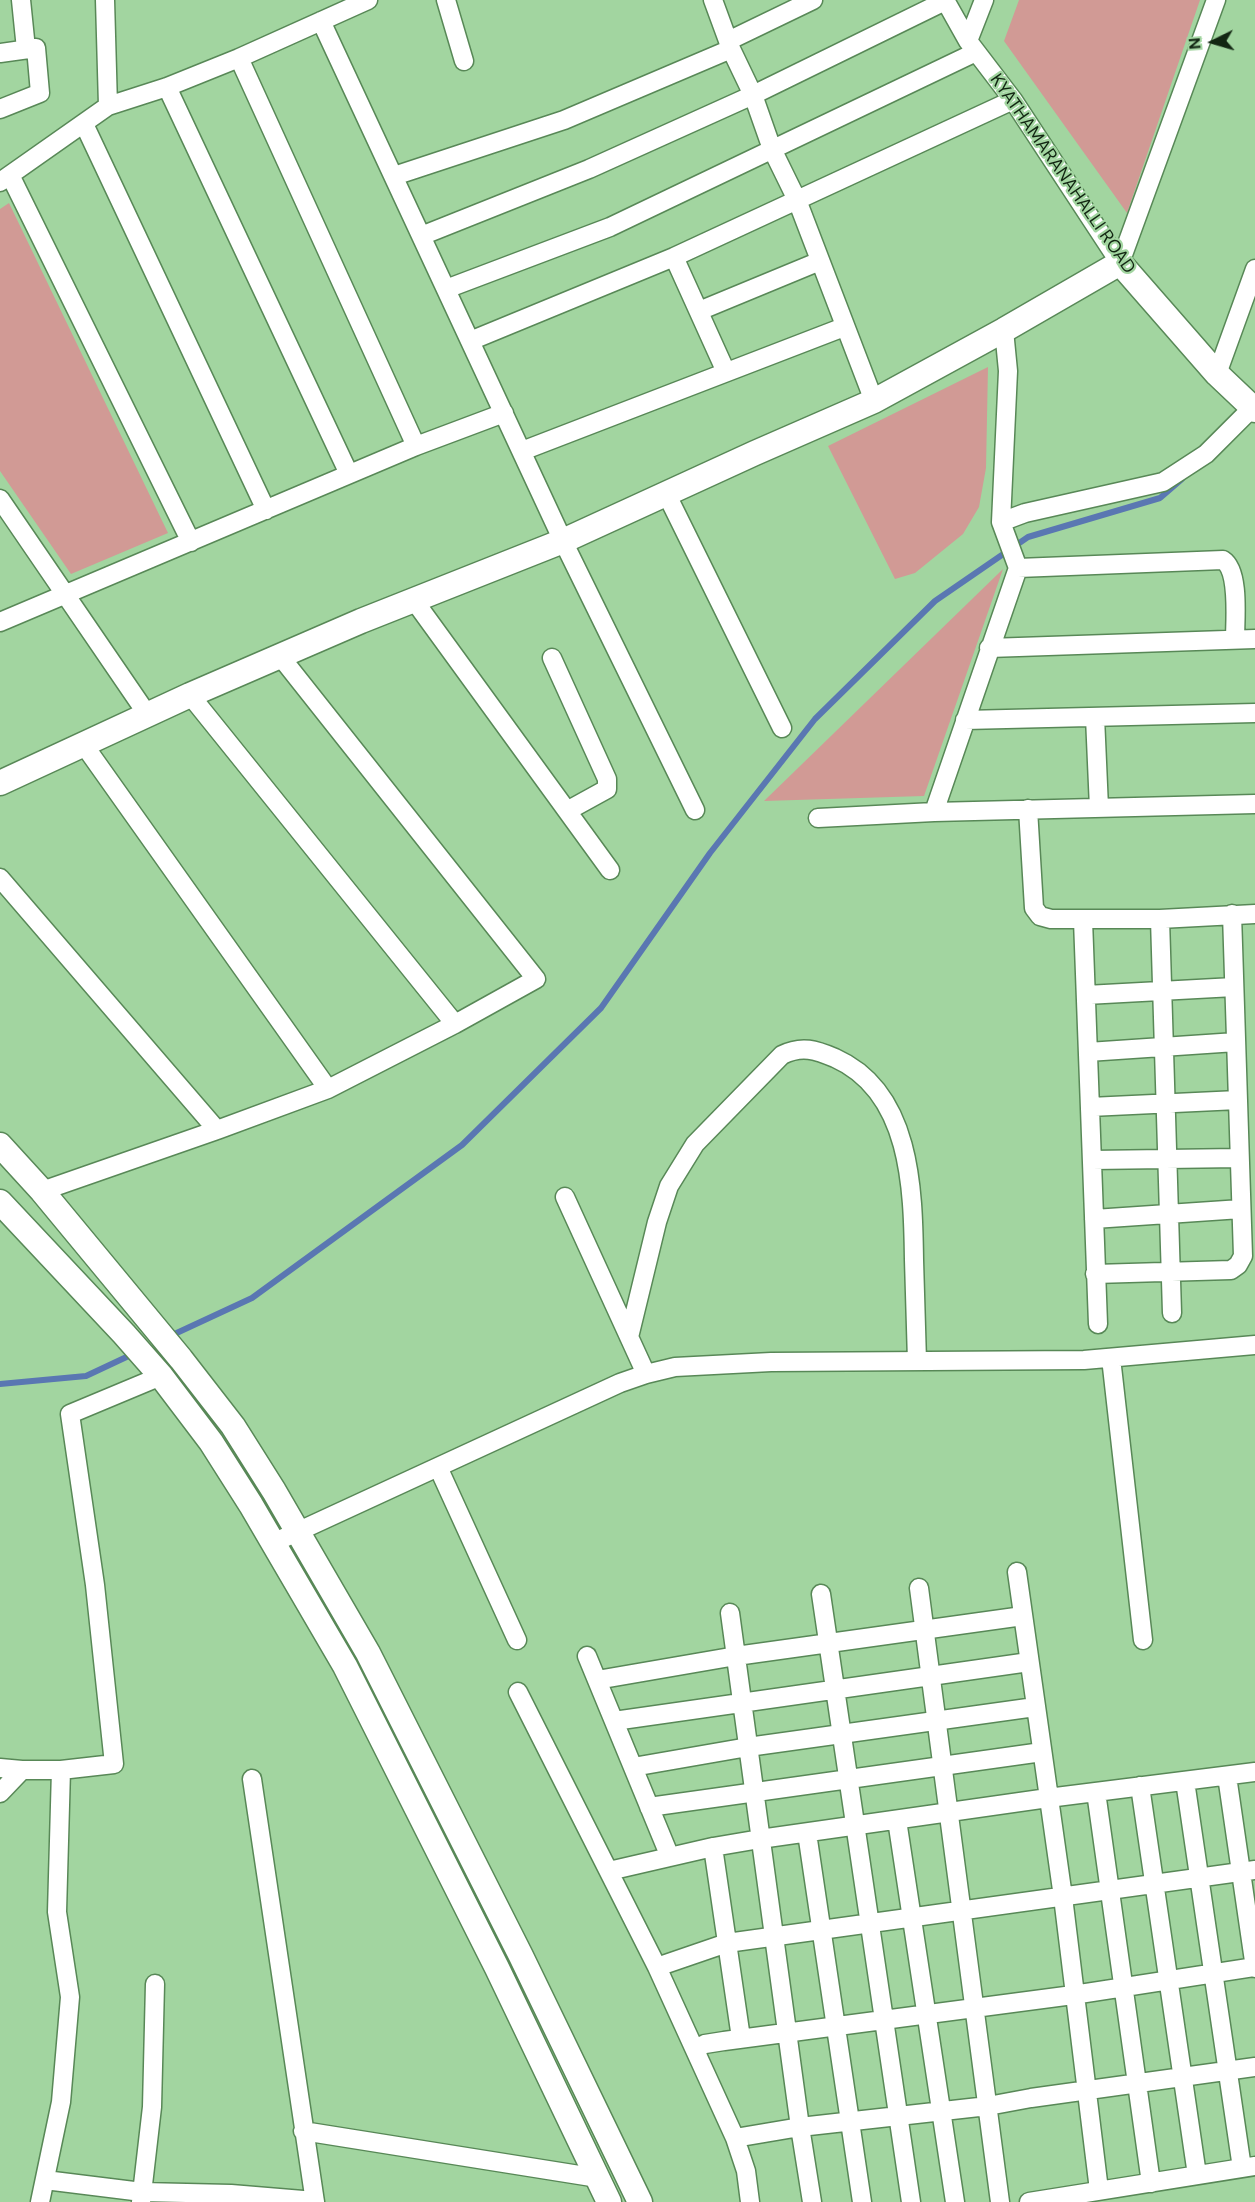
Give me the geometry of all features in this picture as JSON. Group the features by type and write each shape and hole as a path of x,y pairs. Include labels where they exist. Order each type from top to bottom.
{"main road":[{"path":"0,783 190,695 413,599 563,541 874,401 1120,263"},
{"name":"KYATHAMARANAHALLI ROAD","path":"1120,263 1217,374 1254,409"},
{"path":"0,1144 42,1191 181,1359 233,1426 298,1531 368,1653 521,1956 640,2202"},
{"path":"0,1202 161,1376 211,1442 273,1543 345,1666 497,1968 609,2202"}],"street":[{"path":"21,0 26,49"},
{"path":"105,0 108,106"},
{"path":"191,542 5,179 108,106 167,87 239,58 368,0"},
{"path":"446,0 464,61"},
{"path":"713,0 729,45 753,95 772,149 797,200 874,401"},
{"path":"394,176 564,120 729,45 813,0"},
{"path":"421,236 589,169 753,95 945,0"},
{"name":"KYATHAMARANAHALLI ROAD","path":"945,0 972,46 1013,100 1120,263"},
{"path":"446,290 610,227 772,149 972,46 984,0"},
{"path":"1120,263 1216,0"},
{"path":"321,21 563,541 695,810"},
{"path":"0,53 36,48 40,93 0,109"},
{"path":"239,58 416,446"},
{"path":"167,87 349,474"},
{"path":"471,341 674,257 1013,100"},
{"path":"84,124 266,510"},
{"path":"674,257 726,372"},
{"path":"699,311 820,261"},
{"path":"1217,374 1255,269"},
{"path":"522,451 844,327"},
{"path":"934,812 989,648 1013,556 1001,522 1008,371 1004,330"},
{"path":"1001,522 1025,513 1163,482 1206,454 1254,409"},
{"path":"0,622 416,446 504,413"},
{"path":"666,494 782,728"},
{"path":"0,499 147,714"},
{"path":"1013,556 1223,560 1228,563 1234,578 1235,639"},
{"path":"413,599 610,870"},
{"path":"989,648 1255,639"},
{"path":"42,1191 328,1089 455,1024 536,979 280,656"},
{"path":"552,658 607,778 607,789 567,811"},
{"path":"190,695 455,1024"},
{"path":"965,720 1255,713"},
{"path":"1095,717 1100,808"},
{"path":"84,745 328,1089"},
{"path":"818,818 934,812 1255,804"},
{"path":"1028,809 1034,908 1040,916 1052,919 1083,920 1255,914"},
{"path":"0,878 217,1130"},
{"path":"1095,1274 1231,1270 1238,1265 1243,1256 1232,914"},
{"path":"1160,919 1172,1313"},
{"path":"1083,920 1098,1324"},
{"path":"1086,995 1234,987"},
{"path":"1088,1052 1236,1042"},
{"path":"629,1337 657,1222 669,1186 695,1144 783,1055 792,1050 804,1048 818,1051 844,1063 864,1077 882,1098 897,1127 906,1156 913,1214 917,1361"},
{"path":"1090,1107 1238,1100"},
{"path":"1092,1160 1239,1158"},
{"path":"565,1197 646,1374"},
{"path":"1094,1220 1241,1209"},
{"path":"273,1543 620,1383 675,1367 771,1362 1084,1360 1255,1345"},
{"path":"1111,1358 1143,1640"},
{"path":"0,1768 61,1770 114,1764 95,1585 70,1414 161,1376"},
{"path":"438,1467 517,1640"},
{"path":"1017,1572 1063,1897 1073,1995 1099,2190"},
{"path":"919,1588 1000,2202"},
{"path":"821,1594 911,2202"},
{"path":"730,1613 812,2202"},
{"path":"597,1680 735,1656 1023,1616"},
{"path":"587,1656 670,1857"},
{"path":"614,1721 1029,1662"},
{"path":"518,1692 657,1967 695,2049 744,2162 750,2202"},
{"path":"633,1767 748,1747 1035,1707"},
{"path":"649,1807 1042,1752"},
{"path":"0,1793 22,1770"},
{"path":"40,2202 61,2102 70,1996 57,1912 61,1770"},
{"path":"609,1871 713,1847 760,1839 1048,1798 1255,1772"},
{"path":"695,2049 711,2043 741,2038 1073,1995 1255,1968 1248,1871 1227,1776"},
{"path":"45,2180 142,2197 231,2194 315,2202 252,1779"},
{"path":"1029,2202 1249,2167 1228,2072 1185,1781"},
{"path":"1140,1786 1197,2175"},
{"path":"1096,1792 1151,2182"},
{"path":"897,1820 956,2202"},
{"path":"807,1833 862,2202"},
{"path":"713,1847 741,2038"},
{"path":"657,1967 727,1943 1248,1871"},
{"path":"142,2197 152,2106 155,1984"},
{"path":"735,2138 800,2127 988,2106 1255,2067"},
{"path":"303,2131 598,2178"}],"shaded area":[{"path":"1019,0 1200,0 1127,213 1004,41"},
{"path":"9,203 168,533 71,574 0,471 0,209"},
{"path":"988,367 986,468 979,507 963,534 915,573 895,579 828,446"},
{"path":"1003,569 924,796 764,801"}],"waterway":[{"path":"168,1337 252,1298 462,1145 601,1008 710,853 815,719 935,601 1028,537 1160,498 1182,479"},
{"path":"0,1384 86,1376 135,1353"}]}
